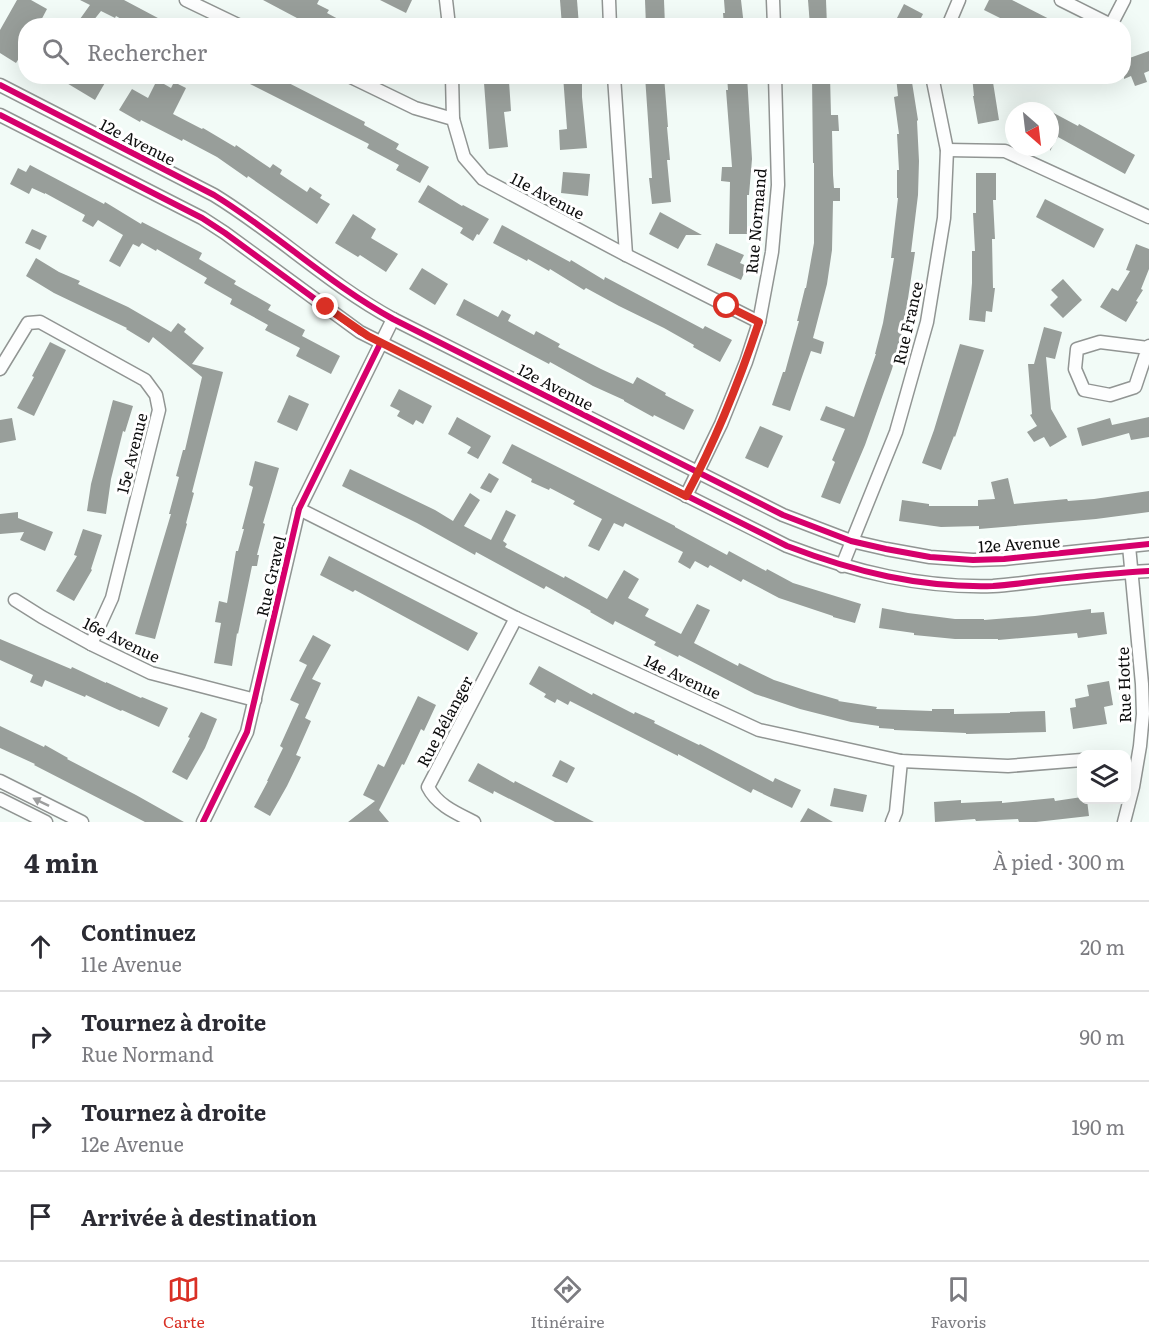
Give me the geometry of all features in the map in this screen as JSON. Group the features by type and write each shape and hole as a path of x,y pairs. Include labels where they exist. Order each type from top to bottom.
{"street":[{"path":"186,0 223,18"},
{"path":"446,0 448,18"},
{"path":"609,0 610,18"},
{"path":"773,0 774,18"},
{"path":"951,18 959,0"},
{"path":"1061,0 1098,18"},
{"path":"1115,18 1124,0"},
{"path":"366,84 415,108 453,119"},
{"name":"11e Avenue","path":"452,84 453,119 464,157 483,179 759,322"},
{"path":"615,84 626,255"},
{"name":"Rue Normand","path":"686,496 722,424 759,322 772,252 778,185 775,84"},
{"name":"Rue France","path":"842,566 896,432 927,322 944,218 947,150 934,84"},
{"name":"12e Avenue","path":"0,86 220,199 356,297 393,319 783,515 852,541 943,559 1004,559 1149,544"},
{"path":"0,115 202,218 360,332 771,539 842,566 887,577 932,583 968,586 1002,585 1149,572"},
{"path":"947,150 1005,151 1149,217"},
{"name":"Rue Gravel","path":"203,822 247,732 299,509 393,319"},
{"name":"15e Avenue","path":"0,369 28,323 40,322 145,380 156,395 159,410 112,598 91,644"},
{"path":"1100,342 1149,347 1136,387 1110,395 1084,390 1075,369 1077,349 1100,342"},
{"name":"14e Avenue","path":"299,509 516,618 759,730 901,762 1008,766 1077,760"},
{"name":"Rue Hotte","path":"1124,822 1131,800 1132,760 1142,733 1143,698 1129,546"},
{"name":"16e Avenue","path":"15,600 91,644 151,673 255,700"},
{"name":"Rue Bélanger","path":"474,822 446,808 428,787 516,618"},
{"path":"892,822 896,812 901,762"},
{"path":"0,781 82,822"},
{"path":"0,799 46,822"}],"building":[{"path":"17,0 31,0 47,9 42,18 18,18 18,60 16,63 0,53 0,30"},
{"path":"80,0 124,0 158,18 119,18 116,16 115,18 101,11 95,18 81,18 90,5"},
{"path":"263,0 319,0 317,4 329,10 327,13 336,18 297,18"},
{"path":"380,0 412,0 406,13"},
{"path":"560,0 577,0 578,18 561,18"},
{"path":"645,0 664,0 665,18 646,18"},
{"path":"724,0 741,0 743,18 723,18 723,13 725,13"},
{"path":"808,0 826,0 827,18 809,18"},
{"path":"989,0 1012,0 1047,18 1000,18 984,10"},
{"path":"904,4 923,14 921,18 897,18"},
{"path":"1149,51 1149,71 1144,73 1147,82 1135,86 1131,76 1131,57"},
{"path":"68,84 104,84 95,100"},
{"path":"155,84 164,84 171,88 173,84 178,84 186,88 173,114 235,147 236,145 270,168 273,164 282,170 280,174 307,192 310,187 322,195 320,198 330,204 317,224 217,157 119,110 132,89 148,98"},
{"path":"250,84 291,84 365,122 364,125 399,144 396,149 429,167 420,183 396,170 399,165 367,148 369,144"},
{"path":"484,84 509,84 511,111 504,112 508,147 489,149"},
{"path":"564,84 582,84 587,148 560,150 559,130 567,129"},
{"path":"646,84 665,84 671,202 652,204 649,178 652,178"},
{"path":"728,84 747,84 752,159 749,195 747,195 747,234 729,234 730,182 721,181 722,167 732,167 726,90 728,90"},
{"path":"812,84 830,84 831,115 838,115 839,131 832,131 833,175 834,188 840,188 840,201 833,201 832,250 827,284 813,338 824,342 821,354 811,351 790,411 772,405 783,372 785,372 799,321 797,321 814,243"},
{"path":"897,84 912,84 918,120 919,161 918,195 911,252 915,252 904,325 892,369 865,445 840,504 821,497 835,462 832,460 845,429 820,420 826,406 854,417 876,354 894,258 891,258 898,198 897,134 899,134 894,97 898,96"},
{"path":"973,84 993,84 999,120 978,124"},
{"path":"1059,116 1078,126 1079,124 1135,155 1125,174 1059,138"},
{"path":"30,165 104,204 105,202 141,224 142,222 202,253 199,259 236,281 234,284 271,305 268,310 305,330 302,336 340,356 331,374 296,356 300,348 265,330 268,325 230,304 232,299 204,283 207,278 157,249 156,251 142,243 139,247 133,244 120,267 109,261 123,235 98,220 93,227 82,221 85,215 45,193 32,188 29,194 10,184 18,168 26,172"},
{"path":"563,172 590,174 588,196 561,193"},
{"path":"976,173 996,173 996,200 993,200 995,239 992,239 993,288 995,288 992,312 986,311 985,322 969,320 972,251 975,251 973,213 976,213"},
{"path":"428,185 489,219 473,241 460,233 463,228 418,202"},
{"path":"1045,199 1104,229 1094,248 1036,217"},
{"path":"660,212 702,235 686,235 678,249 649,234"},
{"path":"353,214 376,229 371,238 398,254 386,272 360,255 358,257 335,243"},
{"path":"502,225 570,262 571,260 604,280 605,277 703,329 705,326 732,340 720,362 664,328 586,288 584,290 550,269 549,271 528,259 527,261 493,243"},
{"path":"32,229 47,236 40,250 25,243"},
{"path":"716,243 744,255 740,263 747,266 741,280 707,265"},
{"path":"1136,244 1149,249 1149,269 1141,289 1143,290 1136,301 1138,302 1126,322 1100,307 1112,288 1118,291 1130,271 1126,270"},
{"path":"36,258 80,281 78,284 128,307 171,332 178,323 186,329 184,332 204,348 192,364 223,372 192,492 194,493 187,524 155,639 135,634 171,514 169,514 179,477 176,476 183,450 185,450 202,377 153,337 149,343 127,328 54,293 26,276"},
{"path":"422,268 448,284 435,305 409,289"},
{"path":"1063,279 1082,300 1063,318 1050,305 1058,297 1051,290"},
{"path":"464,299 498,317 502,310 511,315 508,321 534,335 536,331 560,344 558,347 601,369 633,384 637,377 666,393 665,395 694,410 684,430 654,415 653,417 456,315"},
{"path":"1044,327 1062,332 1055,359 1046,357 1051,409 1067,437 1050,447 1044,437 1034,442 1027,432 1037,426 1030,415 1032,414 1028,364 1034,364"},
{"path":"50,342 66,350 34,416 17,408"},
{"path":"960,344 984,350 955,437 941,470 922,463"},
{"path":"399,389 432,406 423,424 416,420 413,425 397,416 400,411 390,406"},
{"path":"289,395 309,404 297,431 277,422"},
{"path":"113,400 133,406 125,432 123,431 111,479 106,514 87,511 91,484"},
{"path":"457,417 491,436 478,459 467,453 471,447 448,434"},
{"path":"1149,417 1149,437 1131,440 1129,433 1082,446 1077,428 1110,418 1112,425"},
{"path":"12,418 16,440 0,443 0,420"},
{"path":"760,426 783,436 768,468 745,458"},
{"path":"512,444 675,526 727,555 729,551 793,583 861,604 855,623 779,598 743,579 741,582 710,565 708,568 695,561 690,569 678,562 683,552 625,523 623,527 614,523 599,551 588,546 602,519 573,504 575,501 550,488 549,490 531,482 532,479 502,463"},
{"path":"255,461 279,468 263,523 265,524 257,555 259,555 257,566 252,566 232,666 214,663 221,623 215,622 219,601 227,603 236,551 238,551 244,529 242,529 253,487 249,485"},
{"path":"350,469 453,521 470,493 480,500 464,526 491,540 506,510 516,515 503,541 507,544 505,547 607,599 624,570 639,579 628,598 649,609 645,616 681,634 697,604 710,610 694,643 738,666 739,663 774,680 838,701 877,707 876,709 932,711 932,709 954,709 954,714 1045,711 1046,732 966,734 894,730 800,709 755,694 679,655 678,657 654,645 656,642 615,621 613,625 546,586 544,589 476,552 475,555 342,486"},
{"path":"489,473 499,479 491,493 480,488"},
{"path":"1008,478 1014,504 1094,499 1149,491 1149,512 979,529 979,526 941,527 899,521 902,500 929,504 929,506 978,506 978,500 995,499 991,482"},
{"path":"18,512 18,518 53,532 45,551 20,540 24,532 0,534 0,514"},
{"path":"83,529 102,535 92,570 74,601 56,591 77,556 74,555"},
{"path":"329,556 478,633 468,651 355,590 353,592 320,575"},
{"path":"882,608 955,619 984,620 1091,609 1091,613 1104,612 1107,634 1078,638 1077,633 998,640 914,635 914,633 879,628"},
{"path":"313,635 331,645 312,679 321,683 305,718 311,721 296,755 301,757 270,816 254,807 283,748 280,746 299,704 290,700 307,665 299,661"},
{"path":"0,639 168,708 159,727 45,680 42,687 30,682 33,675 0,660"},
{"path":"539,666 592,695 593,693 634,714 635,712 655,721 654,723 773,782 775,778 801,790 792,808 753,789 751,793 570,701 568,705 557,699 555,703 544,697 546,694 529,684"},
{"path":"1109,681 1113,705 1104,707 1107,724 1073,729 1070,708 1076,707 1075,699 1089,696 1087,685"},
{"path":"418,696 436,705 424,731 421,729 379,810 389,822 348,822 375,801 363,795 378,764 384,767"},
{"path":"201,712 217,719 205,748 187,780 172,772"},
{"path":"0,726 44,747 45,745 184,822 145,822 0,748"},
{"path":"560,760 575,768 567,783 552,776"},
{"path":"478,763 594,822 555,822 494,791 493,794 468,781"},
{"path":"834,788 867,795 863,812 830,806"},
{"path":"1054,798 1055,801 1077,798 1077,804 1088,804 1089,816 1036,822 1019,822 1018,819 976,821 975,819 935,822 934,802 961,800 961,803 1002,801 1002,803"},
{"path":"808,808 833,822 800,822"}],"cycle path":[{"path":"0,85 214,195 347,290 393,319 783,515 851,541 930,557 973,560 1004,559 1149,544"},
{"path":"0,115 202,218 360,332 787,546 863,571 914,581 966,586 993,586 1149,571"},
{"path":"203,822 247,732 299,509 381,342"}],"route":[{"path":"326,307 360,332 686,496 722,424 759,322 727,306"}]}
